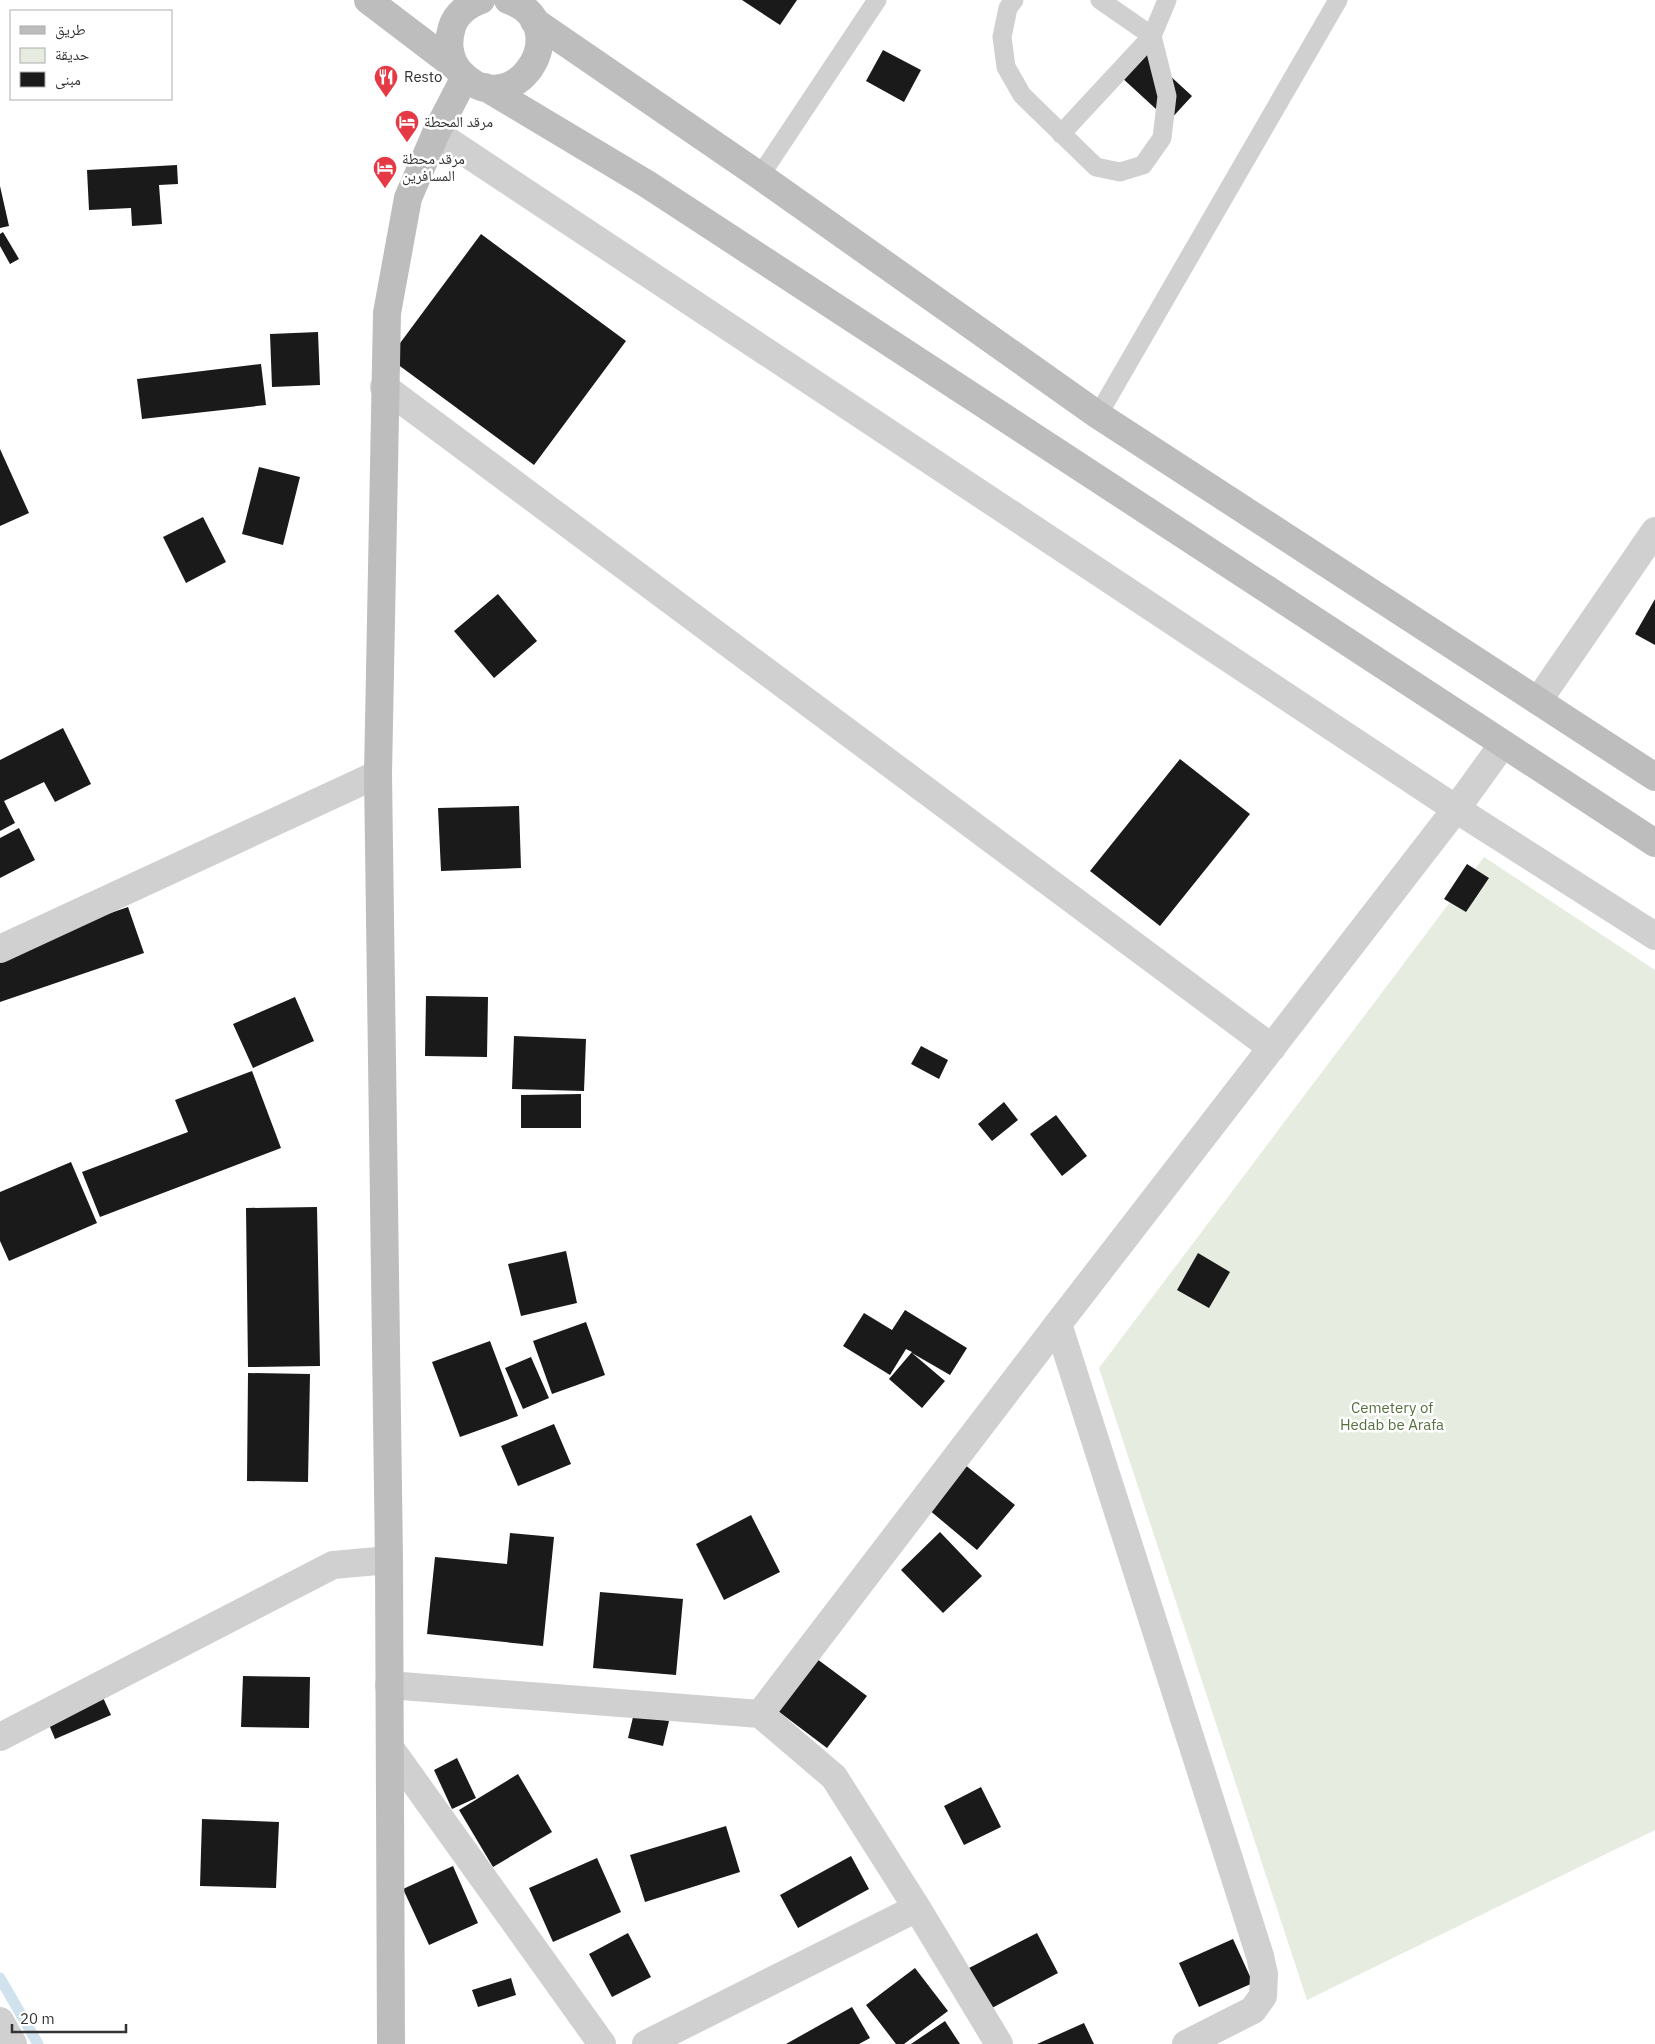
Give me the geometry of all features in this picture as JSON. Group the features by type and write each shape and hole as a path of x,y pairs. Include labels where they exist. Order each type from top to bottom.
{"main road":[{"path":"368,0 469,77 647,184 1655,843"},
{"path":"481,0 471,4 460,14 452,26 449,40 450,54 469,77 498,88 522,79 530,70 539,46 539,33 534,21"},
{"path":"508,0 519,5 534,21 760,176 1098,415 1655,777"},
{"path":"391,2044 389,1560 378,774 384,387 387,313 408,198 436,133 469,77"}],"street":[{"path":"436,133 1456,809 1655,936"},
{"path":"384,387 1272,1048"},
{"path":"1538,701 1655,531"},
{"path":"760,1714 1058,1324 1456,809 1503,744"},
{"path":"0,949 378,774"},
{"path":"1058,1324 1260,1956 1264,1974 1262,1996 1253,2010 1186,2044"},
{"path":"0,1737 333,1565 389,1560"},
{"path":"389,1685 760,1714 834,1777 917,1908 999,2044"},
{"path":"390,1748 602,2044"},
{"path":"646,2044 917,1908"},
{"path":"0,2022 13,2044"}],"lane":[{"path":"760,176 877,0"},
{"path":"1014,0 1008,8 1002,37 1006,67 1022,95 1096,167 1120,172 1143,165 1162,138 1167,96 1152,36 1100,0"},
{"path":"1061,134 1152,36 1167,0"},
{"path":"1098,415 1338,0"}],"green space":[{"name":"Cemetery of Hedab be Arafa","path":"1484,857 1655,970 1655,1830 1307,2000 1099,1368"}],"building":[{"path":"742,0 797,0 780,25"},
{"path":"883,50 921,70 904,102 866,81"},
{"path":"1143,51 1192,96 1169,121 1120,76"},
{"path":"177,165 178,184 159,185 162,224 132,226 131,208 89,210 87,170"},
{"path":"0,186 9,226 0,228"},
{"path":"3,232 19,259 10,264 0,246 0,234"},
{"path":"481,234 626,341 534,465 389,358"},
{"path":"318,332 320,385 272,387 270,334"},
{"path":"261,364 266,405 142,419 137,379"},
{"path":"0,449 29,513 0,526"},
{"path":"259,467 300,477 283,545 242,534"},
{"path":"203,517 226,562 186,583 163,537"},
{"path":"498,594 537,641 494,678 454,631"},
{"path":"1655,599 1655,645 1635,634"},
{"path":"63,728 91,784 55,802 44,782 4,801 15,823 0,831 0,760"},
{"path":"1180,759 1250,814 1160,926 1090,871"},
{"path":"519,806 521,868 441,871 438,808"},
{"path":"19,828 35,860 0,878 0,838"},
{"path":"1467,864 1489,878 1466,912 1444,899"},
{"path":"128,907 144,953 0,1002 0,951"},
{"path":"426,996 488,997 487,1057 425,1056"},
{"path":"295,997 314,1041 253,1068 233,1024"},
{"path":"514,1036 586,1039 584,1091 512,1089"},
{"path":"921,1046 948,1060 939,1079 911,1064"},
{"path":"252,1071 281,1148 100,1217 82,1172 188,1132 175,1100"},
{"path":"581,1094 581,1128 521,1128 521,1095"},
{"path":"1004,1102 1018,1120 992,1141 978,1124"},
{"path":"1056,1115 1087,1156 1062,1176 1030,1134"},
{"path":"71,1162 97,1223 9,1261 0,1241 0,1192"},
{"path":"317,1207 320,1366 248,1367 246,1208"},
{"path":"566,1251 577,1303 521,1316 508,1264"},
{"path":"1198,1253 1230,1272 1209,1308 1177,1290"},
{"path":"905,1310 967,1348 950,1375 912,1353 945,1381 922,1408 889,1379 912,1352 906,1349 890,1375 843,1346 864,1313 892,1330"},
{"path":"586,1322 605,1375 552,1394 533,1341"},
{"path":"490,1341 518,1416 460,1437 432,1362"},
{"path":"531,1357 549,1398 523,1409 505,1368"},
{"path":"248,1373 310,1374 308,1482 247,1481"},
{"path":"554,1424 571,1464 518,1486 501,1446"},
{"path":"959,1460 1015,1505 977,1550 922,1504"},
{"path":"751,1515 780,1572 724,1600 696,1544"},
{"path":"940,1532 982,1576 943,1613 901,1570"},
{"path":"510,1533 554,1537 543,1646 427,1634 435,1557 507,1564"},
{"path":"600,1592 683,1599 676,1675 593,1668"},
{"path":"813,1656 867,1696 827,1748 774,1708"},
{"path":"243,1676 310,1677 309,1728 241,1727"},
{"path":"95,1680 111,1715 55,1739 40,1703"},
{"path":"634,1713 669,1721 663,1746 628,1738"},
{"path":"457,1758 476,1798 452,1809 434,1770"},
{"path":"518,1774 552,1832 493,1867 459,1810"},
{"path":"981,1787 1001,1827 964,1845 944,1806"},
{"path":"202,1819 279,1822 276,1888 200,1886"},
{"path":"726,1826 740,1872 645,1902 630,1855"},
{"path":"851,1856 869,1889 798,1928 780,1895"},
{"path":"597,1858 621,1912 553,1942 529,1888"},
{"path":"453,1866 478,1923 429,1945 403,1889"},
{"path":"628,1933 651,1977 612,1997 589,1954"},
{"path":"1037,1933 1058,1973 990,2009 969,1968"},
{"path":"1233,1939 1253,1983 1199,2007 1179,1963"},
{"path":"915,1968 948,2011 904,2044 896,2044 866,2005"},
{"path":"511,1978 516,1995 478,2007 472,1990"},
{"path":"852,2007 870,2038 859,2044 786,2044"},
{"path":"945,2021 960,2044 911,2044"},
{"path":"1084,2023 1094,2044 1037,2044"}],"waterway":[{"path":"0,1978 38,2044"}],"place":[{"name":"Resto","path":"386,98"},
{"name":"مرقد المحطة","path":"407,143"},
{"name":"مرقد محطة المسافرين","path":"385,189"}]}
